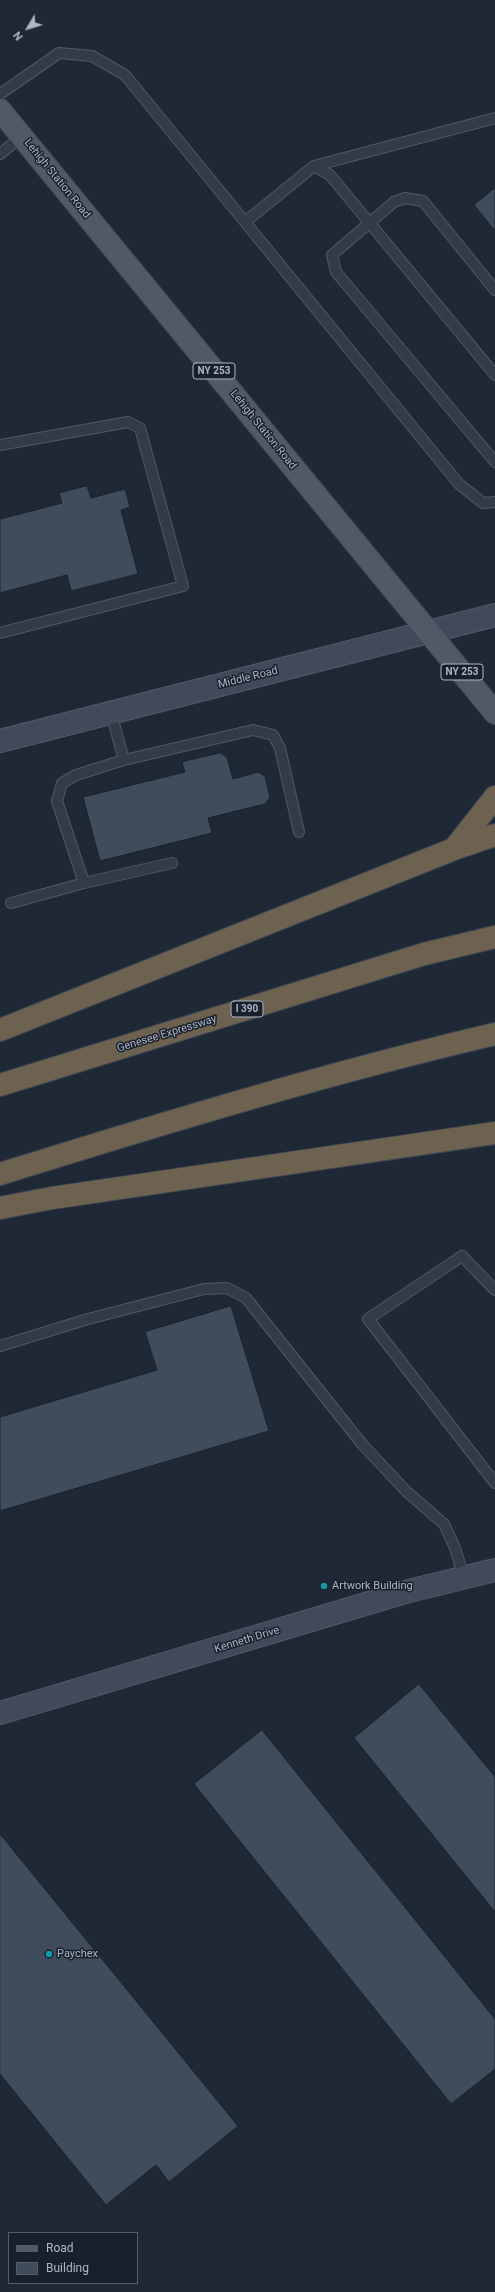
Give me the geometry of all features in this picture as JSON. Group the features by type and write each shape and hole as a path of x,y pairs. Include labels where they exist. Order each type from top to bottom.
{"highway":[{"path":"454,849 495,797"},
{"path":"0,1030 454,849 495,835"},
{"name":"Genesee Expressway","path":"0,1085 424,954 495,937"},
{"path":"0,1174 177,1120 383,1060 495,1034"},
{"path":"0,1208 52,1198 495,1133"}],"main road":[{"name":"Lehigh Station Road","path":"0,110 495,713"}],"street":[{"name":"Middle Road","path":"0,741 495,615"},
{"name":"Kenneth Drive","path":"0,1713 409,1591 495,1570"}],"lane":[{"path":"0,94 59,53 92,56 125,75 459,484 483,503 495,502"},
{"path":"245,222 314,166 495,118"},
{"path":"0,154 22,136"},
{"path":"314,166 330,175 495,375"},
{"path":"495,290 423,201 405,198 394,202 332,255 336,272 495,462"},
{"path":"0,445 128,422 140,428 184,586 0,633"},
{"path":"111,713 124,760"},
{"path":"84,883 57,801 62,783 76,775 124,760 253,730 273,735 280,748 299,832"},
{"path":"11,903 84,883 172,863"},
{"path":"495,1290 462,1256 368,1319 495,1483"},
{"path":"0,1346 88,1319 196,1291 227,1288 246,1298 362,1444 407,1492 444,1524 455,1548 464,1577"}],"building":[{"path":"495,188 495,231 474,205"},
{"path":"87,486 91,498 125,489 130,507 121,510 138,574 71,591 67,575 0,593 0,519 62,503 59,493"},
{"path":"220,753 227,757 233,779 258,772 265,776 270,797 265,804 208,818 212,833 100,861 83,797 185,772 182,762"},
{"path":"231,1306 269,1431 0,1511 0,1417 157,1370 145,1332"},
{"path":"419,1684 495,1777 495,1912 354,1738"},
{"path":"262,1730 495,2019 495,2069 451,2104 194,1784"},
{"name":"Paychex","path":"0,1834 238,2126 169,2182 156,2165 106,2205 0,2074"}],"place":[{"name":"Artwork Building","path":"324,1586"},
{"name":"Paychex","path":"49,1954"}]}
